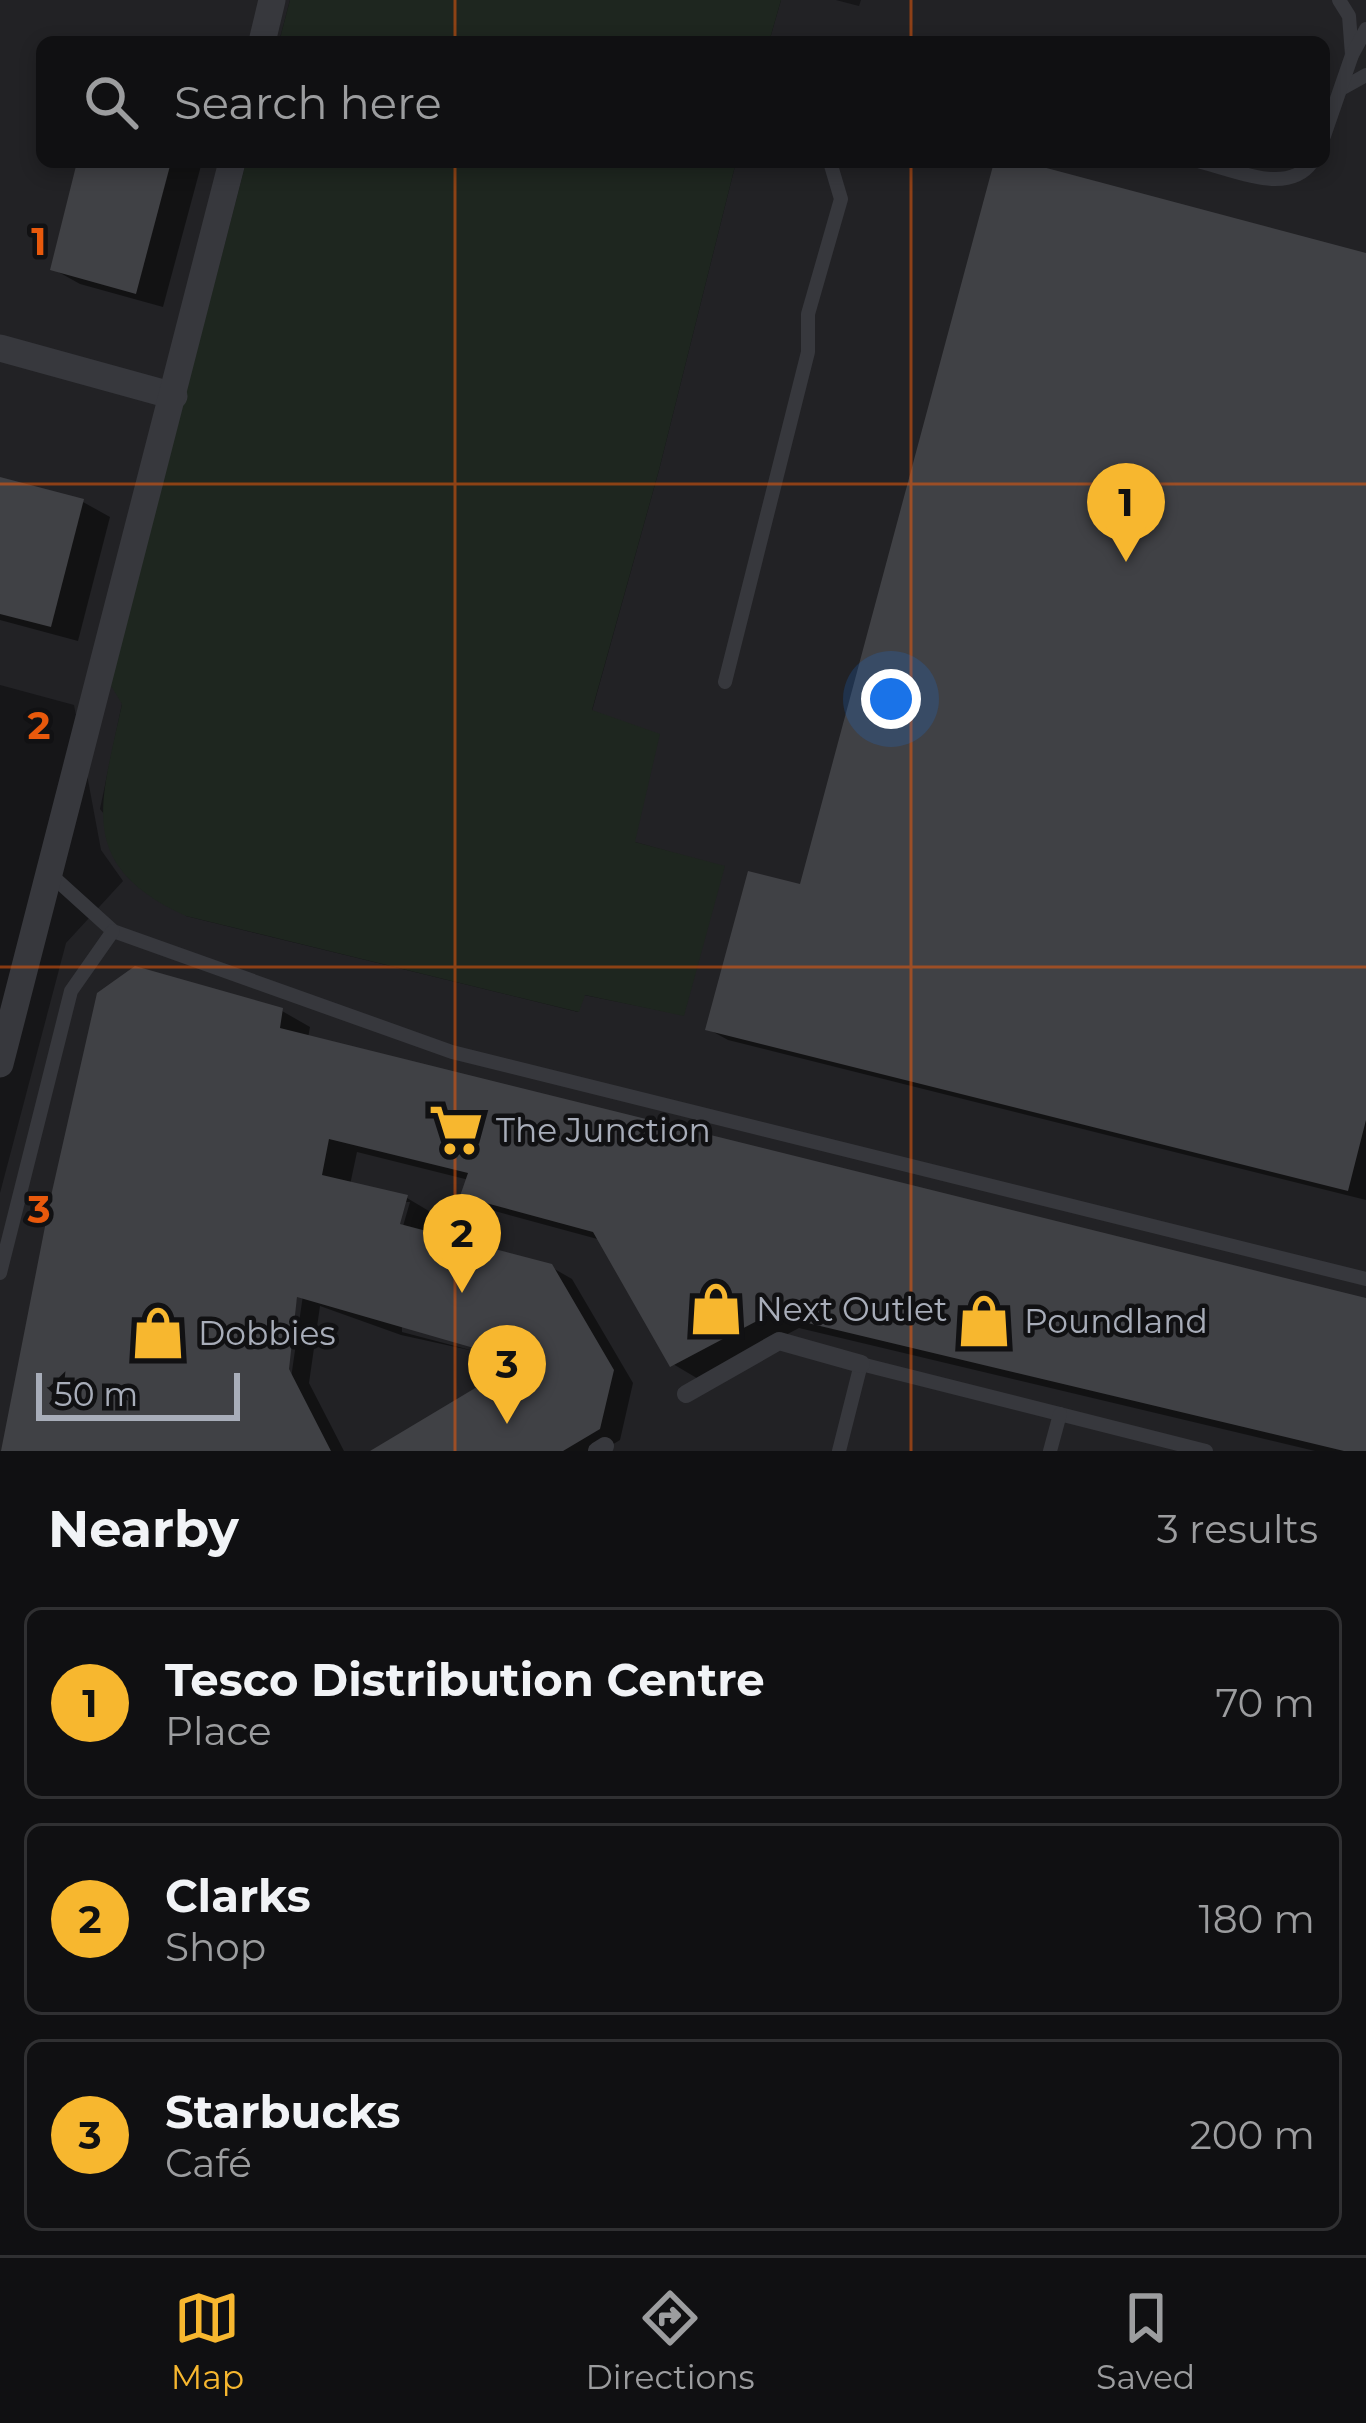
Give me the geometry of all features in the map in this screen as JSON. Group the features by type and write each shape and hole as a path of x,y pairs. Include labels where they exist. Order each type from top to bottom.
{"street":[{"path":"263,36 272,0"},
{"path":"0,1064 231,168"},
{"path":"0,348 174,396"},
{"path":"686,1394 778,1341 861,1364"}],"lane":[{"path":"1339,0 1349,16 1352,55"},
{"path":"1349,16 1366,20"},
{"path":"1330,119 1366,29"},
{"path":"1341,88 1366,75"},
{"path":"725,682 808,352 808,314 841,199 832,168"},
{"path":"1226,168 1284,182 1308,168"},
{"path":"50,874 113,931 452,1052 1366,1279"},
{"path":"0,1274 71,991 113,931"},
{"path":"839,1451 861,1364 1206,1451"},
{"path":"1050,1451 1060,1414"}],"shaded area":[{"path":"0,0 290,0 281,36 36,36 36,168 244,168 117,664 122,704 100,809 186,916 578,1012 584,995 683,1015 724,867 635,842 592,711 659,470 734,168 1330,168 1330,36 771,36 781,0 836,0 859,6 861,0 1366,0 1366,1451 0,1451 0,1193 66,943 123,881 101,850 74,705 0,685"},
{"path":"290,0 781,0 771,36 281,36"},
{"path":"244,168 734,168 659,470 592,710 660,734 635,842 725,866 684,1016 585,995 579,1012 186,916 150,896 126,875 111,853 104,828 107,772 122,704 110,684"}],"building":[{"path":"76,168 169,168 136,294 50,270"},
{"path":"992,168 1047,168 1366,253 1366,1120 1348,1191 705,1030 748,871 800,884"},
{"path":"0,477 84,499 51,627 0,614"},
{"name":"The Junction","path":"135,966 283,1008 280,1028 1366,1298 1366,1451 1344,1451 770,1314 670,1367 593,1232 460,1196 468,1173 329,1139 322,1175 408,1195 400,1224 552,1264 614,1370 600,1429 563,1451 370,1451 507,1369 498,1355 297,1297 289,1369 331,1451 1,1451 97,993"}],"place":[{"name":"Tesco Distribution Centre","path":"1126,562"},
{"name":"The Junction","path":"456,1130"},
{"name":"Clarks","path":"462,1293"},
{"name":"Next Outlet","path":"716,1309"},
{"name":"Poundland","path":"984,1321"},
{"name":"Dobbies","path":"158,1333"},
{"name":"Starbucks","path":"507,1424"}]}
